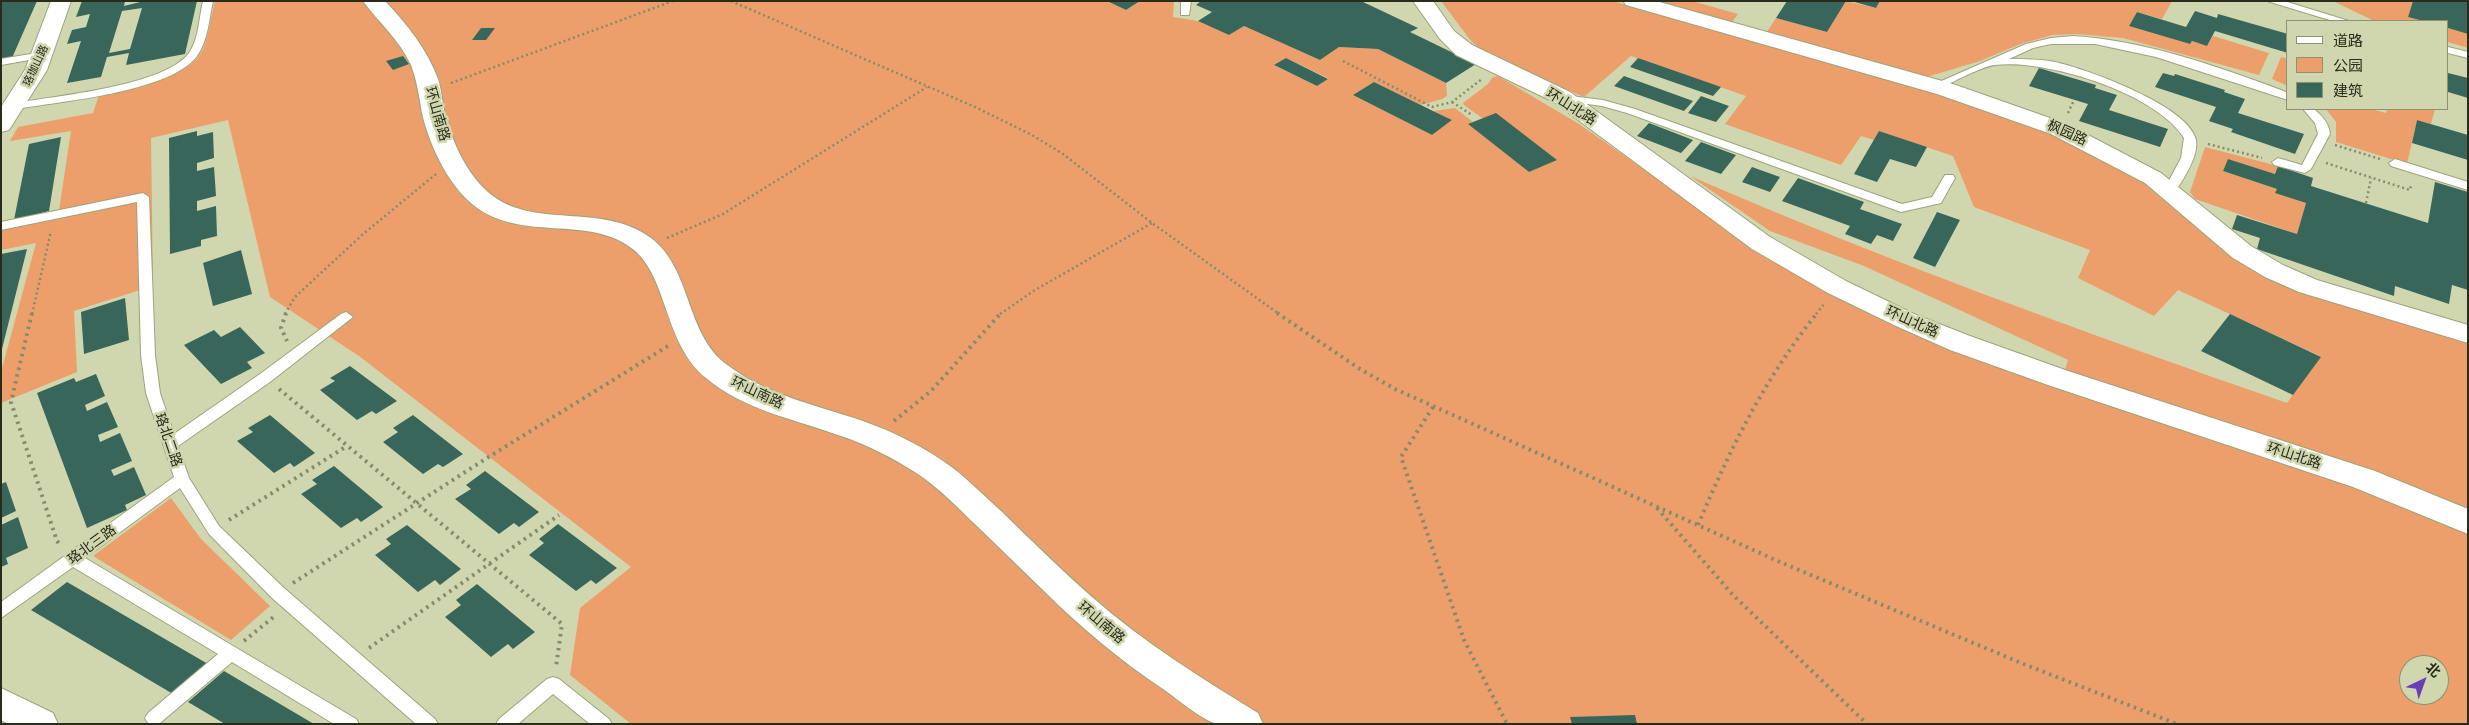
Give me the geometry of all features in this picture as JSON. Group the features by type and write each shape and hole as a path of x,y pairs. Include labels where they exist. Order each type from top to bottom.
{"street":[{"name":"珞珈山路","path":"1,125 27,88 42,56 61,1"},
{"name":"环山南路","path":"373,1 403,31 417,55 427,77 442,137 465,181 480,198 494,209 510,216 531,220 593,224 616,229 646,246 656,259 686,334 697,353 711,368 738,386 778,405 874,436 926,464 953,485 1082,607 1144,659 1246,724"},
{"name":"环山北路","path":"1423,1 1457,45 1562,98 1761,243 1837,287 1905,320 1960,343 2067,381 2364,478 2468,522"},
{"name":"枫园路","path":"1632,1 1935,86 2066,132 2128,163 2170,190 2230,243 2274,271 2308,286 2468,334"},
{"path":"1,703 41,724"}],"lane":[{"path":"14,106 116,88 170,72 193,55 208,1"},
{"path":"1185,13 1186,1"},
{"path":"2272,1 2340,20"},
{"path":"1935,86 2044,41 2090,40 2131,47 2168,57 2286,96"},
{"path":"2449,50 2468,55"},
{"path":"1,62 42,56"},
{"path":"1991,62 2043,64 2098,80 2136,96 2161,110 2188,132 2191,140 2188,153 2170,190"},
{"path":"1562,98 1603,103 1631,111 1902,208 1937,200 1949,178"},
{"path":"2278,162 2305,169 2311,159 2324,134 2322,124 2309,110"},
{"path":"2395,163 2468,186"},
{"name":"珞北二路","path":"1,226 143,197 148,356 153,393 182,479 214,530 284,598 429,724"},
{"path":"169,445 265,378 346,317"},
{"name":"珞北三路","path":"1,611 182,479"},
{"path":"73,559 350,724"},
{"path":"154,718 231,653"},
{"path":"505,724 553,684 603,724"}],"path":[{"path":"430,91 673,1"},
{"path":"731,1 975,107 1032,135 1071,160 1152,223 1360,369 1433,407 1698,525 2026,665 2177,724"},
{"path":"1343,61 1432,107 1452,102 1472,88 1496,66"},
{"path":"646,246 723,214 927,87"},
{"path":"1452,102 1472,115"},
{"path":"2191,140 2278,162"},
{"path":"2320,141 2395,163"},
{"path":"2311,159 2410,190 2414,169"},
{"path":"288,342 281,328 282,319 285,311 300,291 396,205 453,160"},
{"path":"2366,203 2372,178"},
{"path":"55,215 11,402 57,542"},
{"path":"874,436 931,391 1000,314 1035,290 1152,223"},
{"path":"1698,525 1727,456 1753,407 1792,347 1837,287"},
{"path":"231,653 284,598 416,503 686,334"},
{"path":"265,378 562,624 553,684"},
{"path":"1433,407 1401,456 1464,640 1507,724"},
{"path":"214,530 347,446"},
{"path":"1654,505 1733,595 1867,724"},
{"path":"353,659 559,515"}],"green space":[{"path":"215,1 1107,1 1126,10 1140,1 1174,1 1173,17 1198,21 1229,35 1244,26 1320,60 1339,47 1378,49 1446,83 1447,96 1421,105 1374,82 1353,95 1432,135 1452,120 1433,111 1455,108 1473,122 1469,124 1529,172 1556,160 1482,118 1464,105 1463,103 1488,84 1493,77 1498,76 1579,124 1779,264 2064,373 2068,360 1864,266 1770,231 1690,176 1912,267 2136,350 2287,403 2320,356 2178,290 2154,316 2078,278 2090,250 1974,207 1953,156 1879,131 1874,140 1861,136 1841,165 1725,124 1746,96 1631,56 1584,97 1489,56 1471,41 1441,1 1612,1 1872,73 1999,111 2120,163 2220,242 2468,341 2468,724 631,724 570,675 580,608 631,567 359,356 270,297 228,120 151,138 153,286 74,311 77,372 1,403 1,372 36,243 1,250 1,230 58,217 71,131 10,141 18,127 93,113 99,95 154,81 182,70 201,53","holes":["1286,58 1328,78 1317,86 1275,66"]},
{"path":"1655,1 1692,1 1738,14 1732,22"},
{"path":"1846,1 1876,8 1880,1 2172,1 2162,19 2137,12 2129,26 2190,44 2192,41 2207,46 2213,36 2269,53 2259,75 2123,38 2076,34 2053,35 2023,43 1980,61 1927,77 1767,32 1776,18 1827,32"},
{"path":"2333,1 2413,1 2408,17 2419,20 2372,20"},
{"path":"2449,28 2468,34 2468,48 2449,42"},
{"path":"2281,57 2286,58 2286,85 2272,79"},
{"path":"2327,110 2375,110 2386,113 2387,110 2435,110 2431,124 2417,120 2407,164 2336,142 2336,122"},
{"path":"2205,147 2278,166 2275,174 2228,159 2223,171 2277,189 2276,193 2306,203 2297,234 2195,199 2190,192"},
{"path":"171,498 201,539 270,606 231,640 93,556"}],"building":[{"path":"1,1 37,1 12,58 1,59"},
{"path":"82,1 125,1 124,6 144,1 197,1 185,54 126,65 129,53 107,57 101,77 67,83 81,41 67,44 72,30 86,27 90,14 76,17","holes":["142,8 130,49 109,53 122,11"]},
{"path":"1107,1 1140,1 1126,10"},
{"path":"1201,1 1361,1 1418,28 1410,32 1476,64 1446,83 1378,49 1339,47 1320,60 1244,26 1229,35 1198,21 1212,12 1196,5"},
{"path":"1787,1 1846,1 1827,32 1776,18"},
{"path":"1851,1 1880,1 1876,8"},
{"path":"2413,1 2468,1 2468,34 2449,28 2449,20 2419,20 2408,17"},
{"path":"2195,11 2217,18 2218,14 2286,33 2286,52 2215,31 2207,46 2192,41 2190,44 2129,26 2137,12 2186,27"},
{"path":"481,28 495,28 486,40 472,40"},
{"path":"403,56 409,64 393,70 386,61"},
{"path":"1286,58 1328,79 1317,86 1274,65"},
{"path":"1638,58 1721,87 1713,96 1630,67"},
{"path":"2039,68 2096,85 2095,88 2117,95 2109,110 2168,129 2160,147 2079,121 2088,104 2029,86"},
{"path":"2163,73 2174,76 2175,74 2225,90 2224,92 2245,99 2238,113 2304,134 2295,154 2231,132 2233,129 2209,121 2216,107 2155,87"},
{"path":"2449,73 2468,78 2468,98 2449,92"},
{"path":"1624,76 1693,101 1684,111 1614,86"},
{"path":"1374,82 1452,120 1432,135 1353,95"},
{"path":"1701,96 1729,106 1716,122 1688,113"},
{"path":"1496,113 1557,160 1529,172 1468,124"},
{"path":"2417,120 2468,135 2468,160 2412,143"},
{"path":"1649,123 1693,140 1681,153 1637,136"},
{"path":"197,131 197,136 213,132 214,158 197,163 197,171 214,167 216,196 197,201 197,211 216,206 217,236 201,240 201,246 170,254 169,138"},
{"path":"1879,131 1927,147 1916,167 1890,159 1877,182 1854,174"},
{"path":"61,137 49,211 14,220 29,144"},
{"path":"1701,142 1736,155 1721,174 1685,161"},
{"path":"2228,159 2275,174 2278,166 2313,178 2311,186 2428,223 2435,182 2468,192 2468,290 2452,285 2449,304 2395,286 2394,296 2257,249 2260,238 2232,229 2237,215 2297,234 2306,203 2275,193 2277,189 2223,171"},
{"path":"1752,167 1780,177 1770,192 1742,182"},
{"path":"1798,178 1864,202 1860,209 1902,224 1893,241 1877,235 1871,244 1845,234 1850,226 1782,201"},
{"path":"1937,212 1960,220 1935,267 1913,258"},
{"path":"27,249 2,349 1,349 1,254"},
{"path":"241,250 252,294 213,306 203,263"},
{"path":"125,298 129,340 84,354 81,312"},
{"path":"2230,314 2321,357 2293,395 2201,351"},
{"path":"240,327 265,353 247,362 252,368 221,384 184,345 214,330 221,337"},
{"path":"350,366 397,401 376,414 372,411 357,420 320,390 335,381 330,378"},
{"path":"96,374 105,396 85,405 87,411 107,402 118,427 98,435 100,442 120,433 132,461 111,470 114,476 134,467 146,495 125,505 127,510 87,528 37,393 74,378 76,382"},
{"path":"270,415 315,453 294,467 290,463 274,473 237,441 253,432 248,428"},
{"path":"413,415 463,454 443,467 438,464 423,474 383,442 398,432 393,428"},
{"path":"334,466 383,507 361,522 357,518 341,528 301,494 317,484 312,480"},
{"path":"485,471 539,512 519,527 514,523 499,534 455,499 471,489 466,485"},
{"path":"6,482 16,511 1,518 1,484"},
{"path":"18,517 28,548 6,558 8,564 1,567 1,525"},
{"path":"558,524 617,568 596,584 591,580 576,591 529,555 544,543 539,539"},
{"path":"407,525 461,569 440,585 435,580 418,592 375,555 391,544 386,539"},
{"path":"67,582 208,664 173,694 31,610"},
{"path":"477,584 535,632 513,649 508,644 491,657 445,617 461,605 456,600"},
{"path":"224,671 314,724 225,724 188,702"},
{"path":"1635,715 1637,724 1572,724 1570,717"}]}
